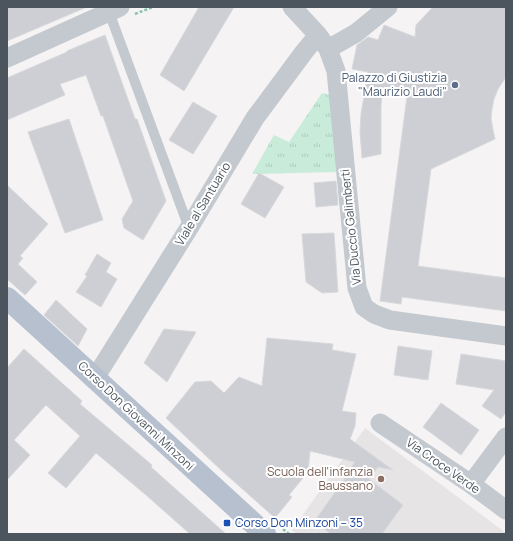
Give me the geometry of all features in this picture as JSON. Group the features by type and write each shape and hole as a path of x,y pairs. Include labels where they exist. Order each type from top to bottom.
{"main road":[{"name":"Corso Don Giovanni Minzoni","path":"7,298 265,534"}],"street":[{"path":"292,7 323,42 356,33 388,7"},
{"path":"7,58 114,9"},
{"name":"Viale al Santuario","path":"95,378 189,228 255,118 304,52 323,42"},
{"name":"Via Duccio Galimberti","path":"323,42 336,72 357,288 364,306 374,314 390,320 506,336"},
{"name":"Via Croce Verde","path":"380,423 471,484 506,510"},
{"path":"471,484 506,437"}],"lane":[{"path":"114,9 171,182 189,228"}],"shaded area":[{"name":"Scuola dell'infanzia Baussano","path":"365,428 506,534 297,534 292,530"}],"green space":[{"path":"322,93 330,95 338,172 252,174 274,135 289,142"}],"building":[{"path":"7,7 87,7 7,41"},
{"path":"199,7 234,7 184,91 160,75"},
{"path":"433,7 506,7 506,77 498,89 492,109 491,118 495,139 431,169 418,266 506,278 506,311 402,297 401,304 380,301 408,89 382,93 381,154 362,158 360,132 361,114 368,72 352,69 357,45 368,37 378,40 384,25 415,37 416,25"},
{"path":"105,35 166,201 143,240 124,228 122,219 133,201 103,116 101,116 86,75 60,84 65,95 7,120 7,78"},
{"path":"193,102 217,116 193,154 169,140"},
{"path":"69,119 103,220 65,233 28,132"},
{"path":"259,173 284,187 265,218 241,204"},
{"path":"336,181 338,205 316,207 314,183"},
{"path":"7,185 48,224 20,256 23,258 18,264 37,282 25,295 7,279"},
{"path":"334,233 338,292 322,293 306,282 302,234"},
{"path":"97,254 111,263 106,272 117,279 101,307 76,292 87,276 85,275"},
{"path":"56,300 87,329 78,346 44,315"},
{"path":"164,329 196,332 167,382 144,363"},
{"path":"267,338 333,344 332,350 356,354 342,411 356,413 355,426 350,439 393,470 378,467 369,479 403,505 382,534 331,534 314,522 355,462 310,451 308,472 289,495 292,497 275,518 166,418 195,382 211,381 224,393 239,377 262,386"},
{"path":"398,346 432,351 428,380 394,375"},
{"path":"24,349 82,401 80,404 152,465 151,467 226,534 190,534 96,453 66,488 48,473 80,436 46,405 14,440 30,455 7,480 7,368"},
{"path":"461,354 506,361 506,412 501,419 482,406 494,390 456,384"},
{"path":"441,403 479,430 461,455 423,427"}],"place":[{"name":"Palazzo di Giustizia \"Maurizio Laudi\"","path":"455,85"},
{"name":"Scuola dell'infanzia Baussano","path":"381,479"},
{"name":"Corso Don Minzoni – 35","path":"227,523"}]}
